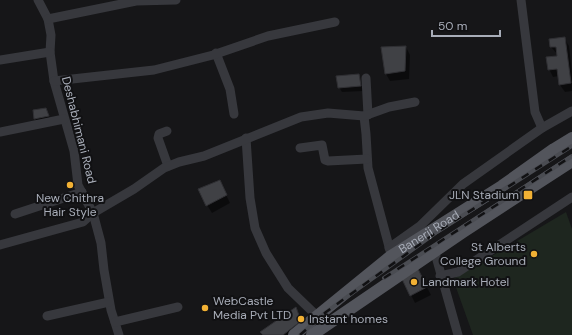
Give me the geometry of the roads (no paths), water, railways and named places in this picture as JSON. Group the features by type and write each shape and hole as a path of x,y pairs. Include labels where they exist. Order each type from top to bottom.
{"main road":[{"name":"Banerji Road","path":"294,335 390,252 423,236 502,186 572,138"},
{"name":"Banerji Road","path":"328,324 572,161"},
{"path":"423,236 435,252"},
{"path":"312,335 328,324"}],"street":[{"name":"Deshabhimani Road","path":"38,0 48,19 51,35 50,52 54,80 74,151 78,185 93,213 101,244 109,302 119,335"},
{"path":"48,19 136,1 176,0"},
{"path":"521,0 535,112 542,128"},
{"path":"54,80 154,70 216,54 268,36 335,22"},
{"path":"0,60 50,52"},
{"path":"216,54 230,88 234,114"},
{"path":"366,78 368,168 390,252 464,184 542,128 572,111"},
{"path":"0,245 83,222 93,213 134,189 168,166 204,156 301,117 328,113 366,116 389,107 415,102"},
{"path":"0,132 64,119"},
{"path":"167,131 159,134 158,138 168,166"},
{"path":"246,138 250,198 255,228 266,253 288,288 317,316 328,324"},
{"path":"300,148 322,145 325,160 328,161 367,159"},
{"path":"15,214 82,192"},
{"path":"440,276 458,272 572,197"},
{"path":"435,252 440,276 458,335"},
{"path":"47,316 109,302"},
{"path":"115,322 178,307"}],"railway":[{"path":"300,335 326,312 437,232 572,146"},
{"path":"384,278 572,156"}],"place":[{"name":"New Chithra Hair Style","path":"70,185"},
{"name":"JLN Stadium","path":"528,195"},
{"name":"St Alberts College Ground","path":"534,254"},
{"name":"Landmark Hotel","path":"414,282"},
{"name":"WebCastle Media Pvt LTD","path":"205,308"},
{"name":"Instant homes","path":"301,319"}]}
